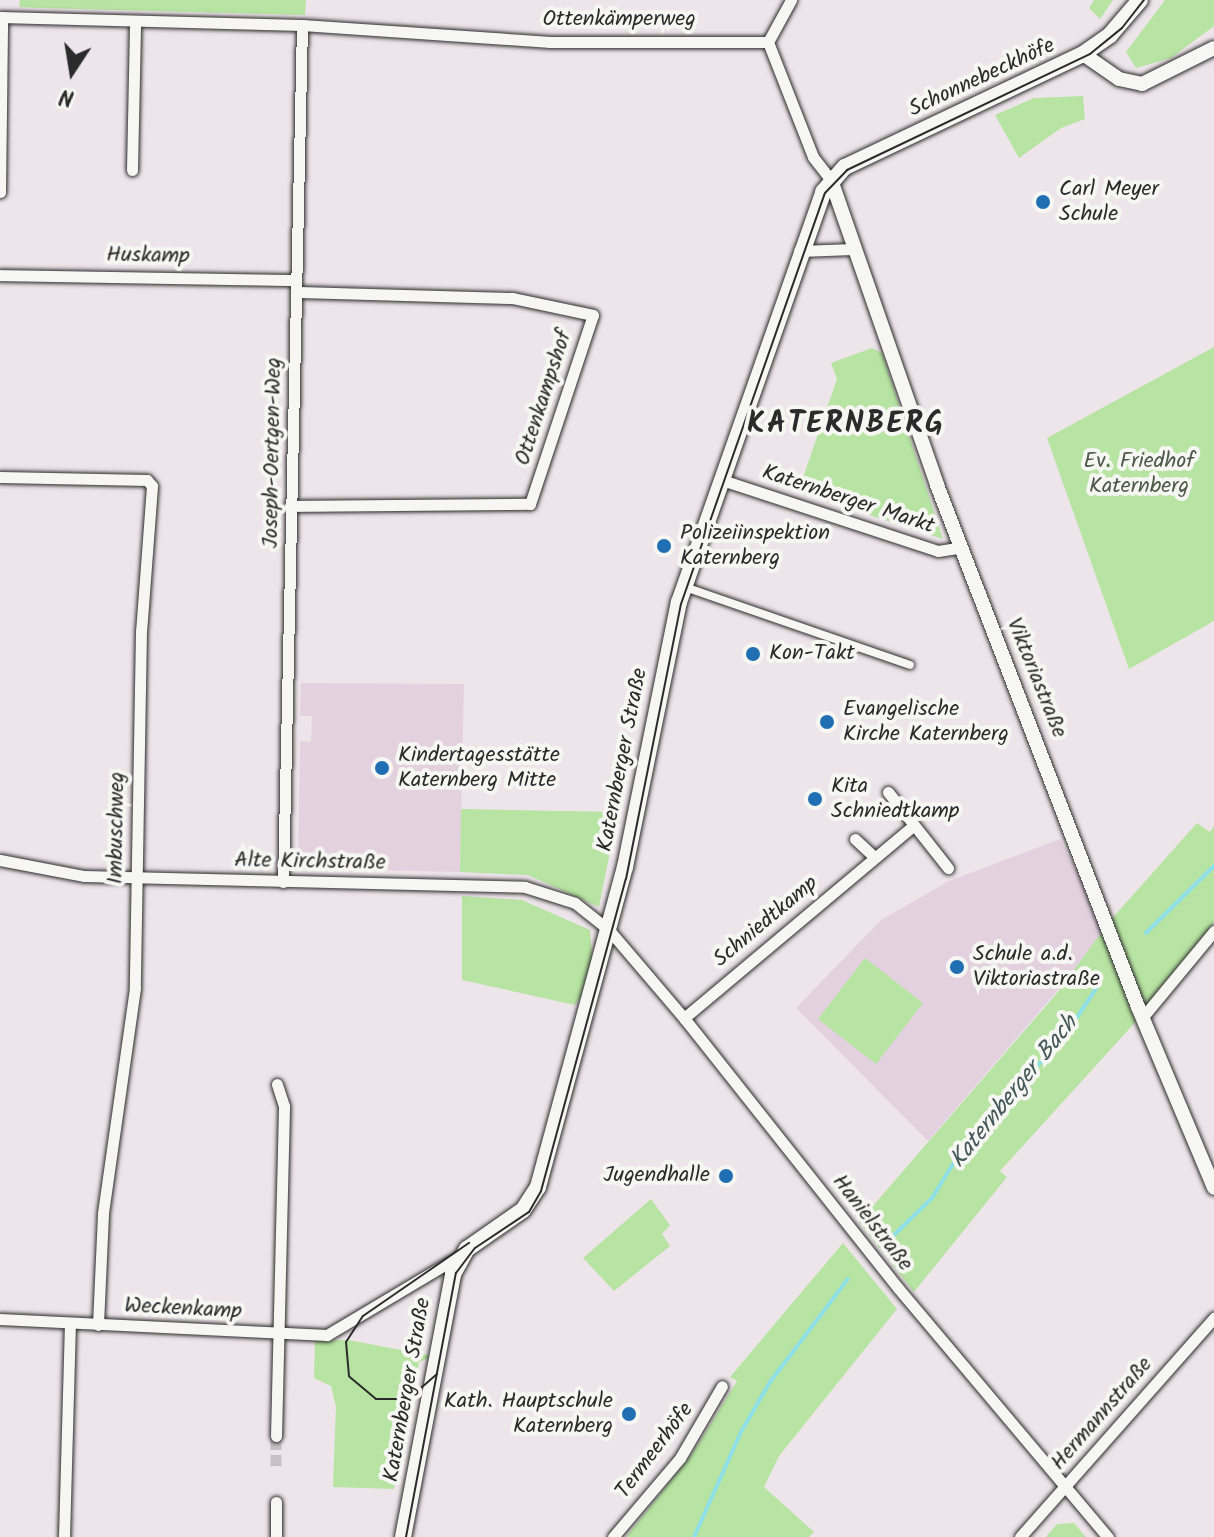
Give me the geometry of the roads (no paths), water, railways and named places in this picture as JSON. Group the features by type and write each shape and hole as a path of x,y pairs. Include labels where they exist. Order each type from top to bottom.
{"main road":[{"name":"Schonnebeckhöfe","path":"831,180 845,167 1083,54 1110,35 1140,0"},
{"name":"Katernberger Straße","path":"403,1537 451,1278 464,1253 534,1196 609,930 685,587 799,251 831,180"}],"street":[{"path":"791,0 768,42 813,157 831,180"},
{"path":"0,192 1,17"},
{"name":"Ottenkämperweg","path":"1,17 302,25 550,42 768,42"},
{"path":"132,170 135,21"},
{"name":"Joseph-Oertgen-Weg","path":"283,882 302,25"},
{"path":"1083,54 1119,79 1142,84 1214,48"},
{"name":"Viktoriastraße","path":"831,180 962,547 1142,1018 1213,1183"},
{"path":"799,251 854,249"},
{"name":"Huskamp","path":"0,275 296,286"},
{"name":"Ottenkampshof","path":"290,506 530,504 593,315 512,298 296,286"},
{"name":"Imbuschweg","path":"0,477 150,482 141,631 135,988 103,1214 98,1325"},
{"name":"Katernberger Markt","path":"722,480 938,551 962,547"},
{"path":"685,587 910,665"},
{"path":"888,792 893,806 914,825 948,868"},
{"name":"Schniedtkamp","path":"684,1018 914,825"},
{"path":"855,839 874,857"},
{"name":"Alte Kirchstraße","path":"0,860 59,875 525,887 575,903 609,930"},
{"name":"Hanielstraße","path":"609,930 684,1018 898,1288 1108,1537"},
{"path":"1142,1018 1214,931"},
{"path":"276,1436 284,1106 277,1084"},
{"name":"Katernberger Straße","path":"359,1320 464,1253"},
{"name":"Hermannstraße","path":"1020,1537 1214,1318"},
{"name":"Weckenkamp","path":"0,1319 279,1334 334,1334 359,1320"},
{"path":"64,1537 70,1324"},
{"name":"Termeerhöfe","path":"613,1537 680,1458 722,1386"},
{"path":"276,1502 276,1537"}],"waterway":[{"name":"Katernberger Bach","path":"1146,933 1214,866"},
{"name":"Katernberger Bach","path":"895,1234 932,1198 966,1143 1009,1090 1056,1049 1099,984"},
{"name":"Katernberger Bach","path":"694,1537 741,1432 770,1382 848,1279"}],"tunnel":[{"path":"276,1436 276,1466"}],"tram line":[{"path":"406,1537 456,1273 475,1248 529,1212 541,1191 626,879 681,604 825,193 847,170 1090,54 1122,28 1144,0"},
{"path":"437,1374 408,1399 376,1399 349,1376 346,1342 363,1316 469,1243"}],"place":[{"name":"Carl Meyer Schule","path":"1043,202"},
{"name":"Polizeiinspektion Katernberg","path":"664,546"},
{"name":"Kon-Takt","path":"753,654"},
{"name":"Evangelische Kirche Katernberg","path":"827,722"},
{"name":"Kindertagesstätte Katernberg Mitte","path":"382,768"},
{"name":"Kita Schniedtkamp","path":"815,799"},
{"name":"Schule a.d. Viktoriastraße","path":"957,967"},
{"name":"Jugendhalle","path":"726,1176"},
{"name":"Kath. Hauptschule Katernberg","path":"629,1414"}],"district":[{"name":"KATERNBERG","path":"846,424"}],"park label":[{"name":"Ev. Friedhof Katernberg","path":"1139,474"}]}
